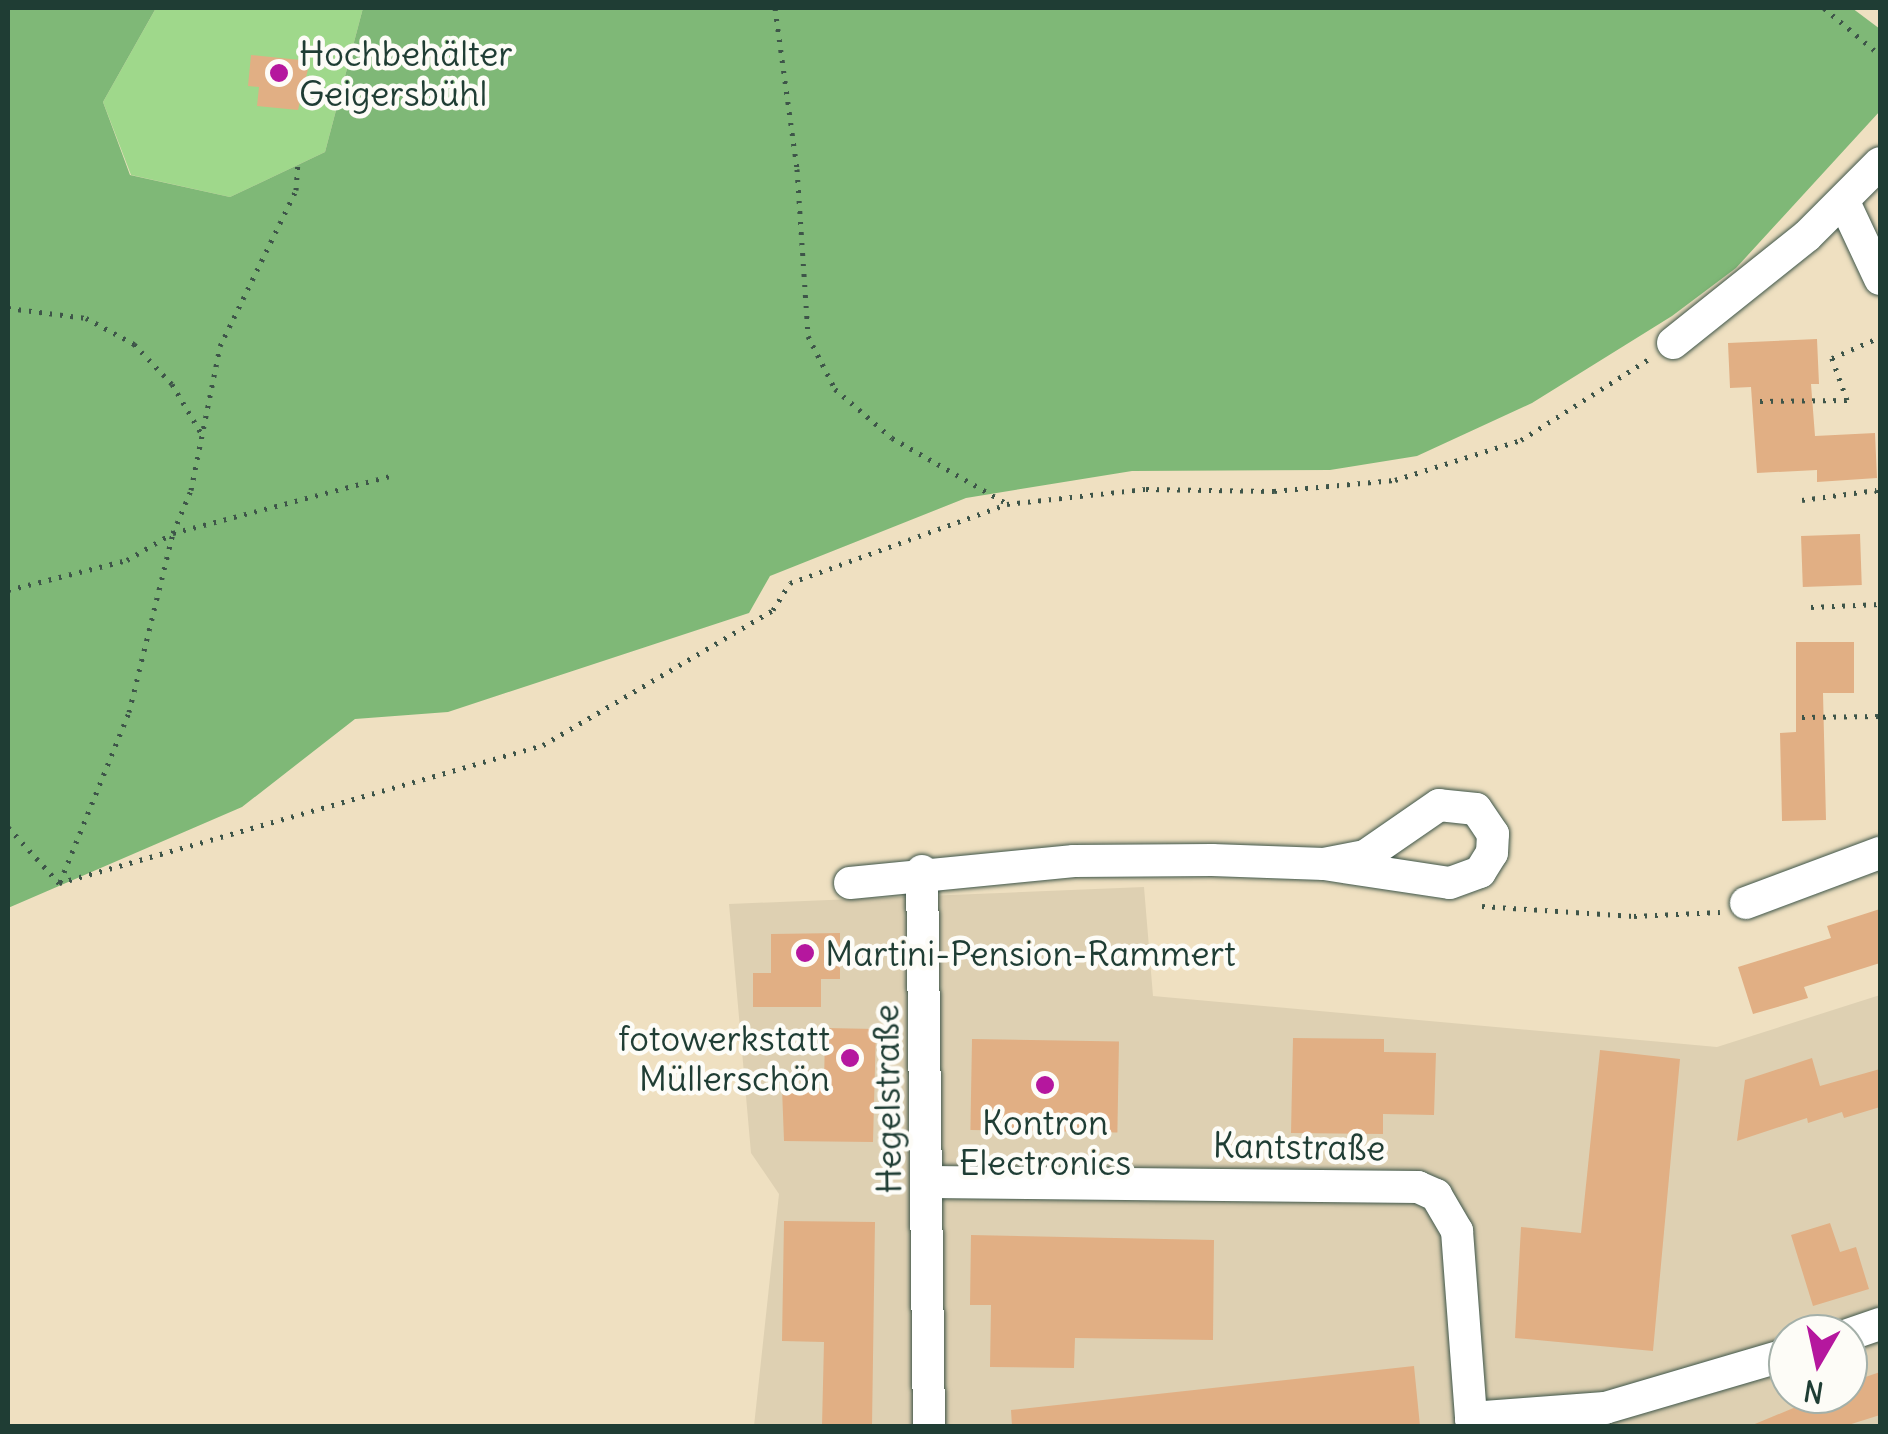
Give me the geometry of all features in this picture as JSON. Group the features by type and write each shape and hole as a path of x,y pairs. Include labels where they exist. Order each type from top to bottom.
{"street":[{"path":"1673,343 1844,202 1880,164"},
{"path":"1844,202 1880,280"},
{"path":"850,883 922,871 1074,861 1324,864 1412,881 1468,880 1488,863 1492,834 1476,809 1452,803 1421,813 1365,856 1324,864"},
{"path":"1746,903 1880,853"},
{"name":"Hegelstraße","path":"922,871 930,1182 928,1426"},
{"name":"Kantstraße","path":"930,1182 1418,1187 1436,1195 1457,1232 1472,1422"},
{"path":"1472,1422 1606,1408 1768,1360"}],"path":[{"path":"775,8 798,169 808,336 835,389 892,438 1007,504"},
{"path":"1824,8 1880,56"},
{"path":"59,883 130,712 173,533 203,435 220,346 296,190 298,159"},
{"path":"8,308 86,318 134,344 172,384 203,435"},
{"path":"1760,401 1847,400 1832,358 1880,338"},
{"path":"59,883 544,745 773,610 790,583 1007,504 1146,488 1274,491 1394,480 1521,440 1673,343"},
{"path":"8,590 127,560 173,533 391,476"},
{"path":"1802,500 1876,490 1880,497"},
{"path":"1811,607 1880,604"},
{"path":"1802,717 1880,716"},
{"path":"8,827 59,883"},
{"path":"1468,880 1470,900 1489,910 1634,916 1718,913 1746,903"}],"shaded area":[{"path":"1144,887 1153,996 1717,1047 1880,995 1880,1426 754,1426 779,1194 751,1153 729,904"}],"green space":[{"path":"8,8 156,8 103,102 130,175 230,197 325,152 363,8 1852,8 1880,29 1880,111 1736,268 1672,316 1532,403 1417,456 1330,470 1132,471 966,498 770,576 749,613 448,712 355,719 242,807 8,908"},
{"path":"156,8 363,8 325,152 230,197 131,175 103,102"}],"building":[{"name":"Hochbehälter Geigersbühl","path":"251,55 310,61 298,110 257,106 259,87 248,86"},
{"path":"1817,339 1819,384 1811,384 1815,436 1875,433 1877,478 1817,482 1817,470 1757,473 1751,387 1730,388 1728,343"},
{"path":"1860,534 1862,585 1803,587 1801,536"},
{"path":"1796,642 1854,642 1854,693 1823,693 1826,820 1782,821 1780,733 1796,732"},
{"path":"1880,909 1880,963 1804,987 1808,998 1753,1014 1738,967 1831,938 1827,926"},
{"name":"Martini-Pension-Rammert","path":"840,933 840,979 821,979 821,1007 753,1007 753,973 771,973 771,934"},
{"name":"fotowerkstatt Müllerschön","path":"825,1028 876,1029 873,1142 784,1141 782,1088 824,1088"},
{"path":"1293,1038 1384,1039 1384,1052 1436,1053 1434,1115 1383,1114 1383,1134 1291,1133"},
{"name":"Kontron Electronics","path":"972,1039 1119,1042 1117,1133 970,1130"},
{"path":"1600,1050 1680,1059 1653,1351 1515,1338 1521,1227 1581,1233"},
{"path":"1812,1058 1820,1086 1880,1069 1880,1107 1844,1118 1842,1112 1808,1123 1807,1118 1737,1141 1745,1080"},
{"name":"Kontron Electronics","path":"784,1221 875,1222 872,1426 822,1426 824,1342 782,1341"},
{"path":"1830,1223 1840,1252 1856,1247 1869,1289 1813,1306 1791,1235"},
{"path":"971,1235 1214,1240 1213,1340 1075,1338 1074,1368 990,1367 991,1305 970,1305"},
{"path":"1414,1366 1420,1426 1012,1426 1011,1410"},
{"path":"1880,1372 1880,1415 1845,1426 1750,1426 1779,1414 1868,1414 1868,1376"}],"place":[{"name":"Hochbehälter Geigersbühl","path":"279,73"},
{"name":"Martini-Pension-Rammert","path":"805,953"},
{"name":"fotowerkstatt Müllerschön","path":"850,1058"},
{"name":"Kontron Electronics","path":"1045,1085"}]}
